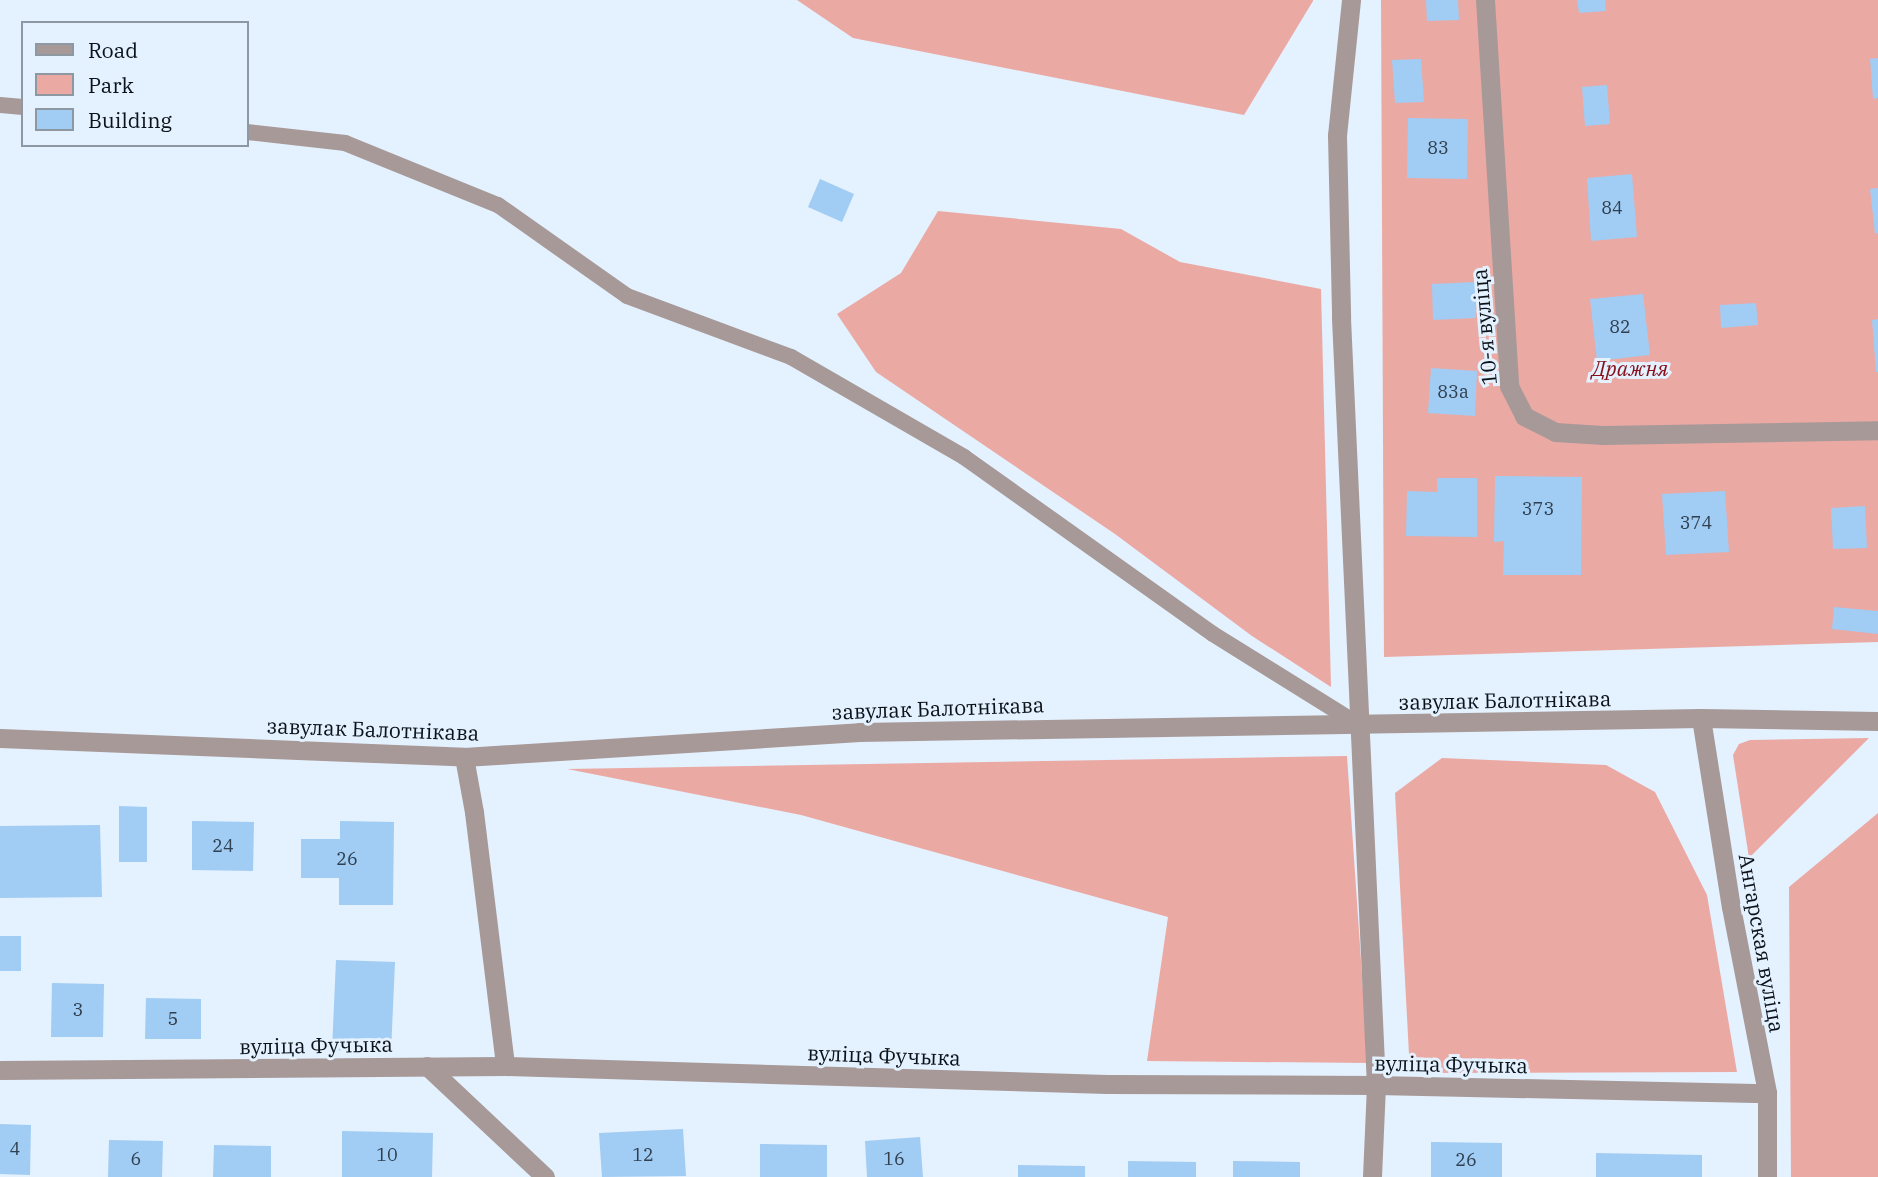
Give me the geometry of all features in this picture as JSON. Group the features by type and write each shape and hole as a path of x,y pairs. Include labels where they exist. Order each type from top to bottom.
{"street":[{"path":"1351,0 1337,135 1359,725 1376,1085 1372,1177"},
{"name":"10-я вуліца","path":"1485,0 1509,386 1524,416 1555,432 1603,435 1878,430"},
{"name":"завулак Балотнікава","path":"0,738 464,757 859,732 1132,725 1359,725 1701,719 1878,721"},
{"name":"Ангарская вуліца","path":"1701,719 1731,907 1767,1093 1767,1177"},
{"path":"464,757 474,812 505,1066"},
{"path":"427,1066 545,1177"},
{"name":"вуліца Фучыка","path":"0,1070 505,1066 1107,1084 1376,1085 1767,1093"}],"lane":[{"path":"0,105 21,107"},
{"path":"248,132 345,144 498,205 627,296 791,357 964,457 1213,634 1359,725"}],"green space":[{"path":"797,0 1313,1 1244,115 853,38"},
{"name":"Дражня","path":"1381,0 1878,0 1878,642 1384,657"},
{"path":"938,211 1121,229 1180,262 1321,289 1331,687 1252,636 1115,534 876,372 837,314 901,273"},
{"path":"1869,738 1749,858 1733,755 1739,744 1750,740"},
{"path":"1347,756 1368,1063 1147,1061 1168,917 801,815 567,769"},
{"path":"1442,758 1606,765 1655,792 1707,895 1737,1072 1410,1073 1395,793"},
{"path":"1878,813 1878,1177 1791,1177 1789,887"}],"building":[{"path":"1426,0 1458,0 1459,20 1427,21"},
{"path":"1577,0 1605,0 1606,11 1579,13"},
{"path":"1878,58 1878,98 1873,99 1870,59"},
{"path":"1421,59 1424,102 1395,103 1392,60"},
{"path":"1607,85 1610,124 1585,126 1582,87"},
{"path":"1408,118 1468,119 1467,179 1407,178"},
{"path":"1632,174 1637,237 1591,241 1587,178"},
{"path":"820,179 854,194 842,222 808,207"},
{"path":"1878,188 1878,233 1875,234 1870,189"},
{"path":"1475,282 1476,318 1433,320 1432,284"},
{"path":"1643,294 1650,355 1597,361 1590,299"},
{"path":"1756,303 1758,325 1721,328 1720,305"},
{"path":"1878,319 1878,372 1876,372 1872,320"},
{"path":"1431,368 1477,371 1475,416 1428,413"},
{"path":"1495,476 1582,477 1581,575 1503,575 1504,541 1494,542"},
{"path":"1437,478 1477,478 1477,537 1406,536 1407,491 1437,492"},
{"path":"1725,491 1729,552 1666,555 1662,494"},
{"path":"1865,506 1867,548 1833,549 1831,508"},
{"path":"1834,607 1878,611 1878,634 1832,629"},
{"path":"119,806 147,807 147,862 119,862"},
{"path":"192,821 254,822 253,871 192,870"},
{"path":"340,821 394,822 393,905 339,905 339,878 301,878 301,839 340,839"},
{"path":"100,825 102,897 0,898 0,826"},
{"path":"0,936 21,936 21,971 0,971"},
{"path":"336,960 395,962 391,1052 332,1050"},
{"path":"52,983 104,984 103,1037 51,1037"},
{"path":"146,998 201,999 201,1039 145,1039"},
{"path":"0,1124 31,1125 30,1175 0,1174"},
{"path":"683,1129 686,1176 602,1177 599,1133"},
{"path":"342,1131 433,1133 432,1177 342,1177"},
{"path":"920,1137 923,1177 867,1177 865,1141"},
{"path":"109,1140 163,1141 162,1177 108,1177"},
{"path":"1431,1142 1502,1143 1502,1177 1431,1177"},
{"path":"760,1144 827,1145 827,1177 760,1177"},
{"path":"214,1145 271,1146 271,1177 213,1177"},
{"path":"1596,1153 1702,1155 1702,1177 1596,1177"},
{"path":"1128,1161 1196,1162 1196,1177 1128,1177"},
{"path":"1233,1161 1300,1162 1300,1177 1233,1177"},
{"path":"1018,1165 1085,1166 1085,1177 1018,1177"}]}
